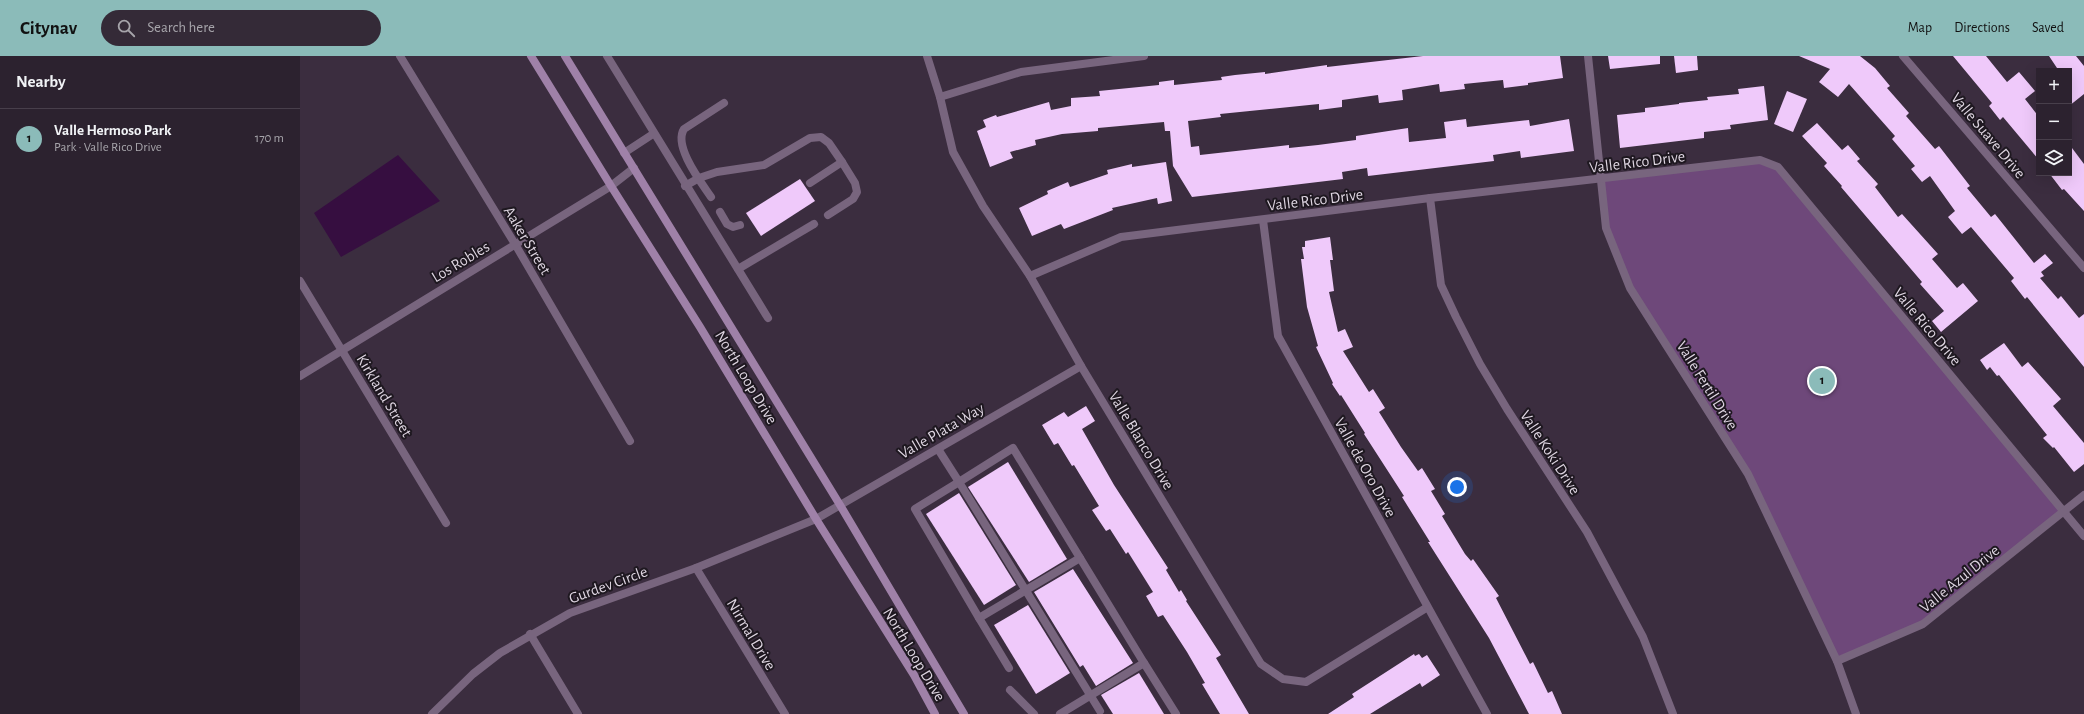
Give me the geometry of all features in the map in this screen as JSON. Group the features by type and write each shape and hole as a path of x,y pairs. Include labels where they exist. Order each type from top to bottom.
{"main road":[{"name":"North Loop Drive","path":"531,56 700,327 816,519 914,675 935,714"},
{"name":"North Loop Drive","path":"565,56 840,505 964,714"}],"street":[{"name":"Aaker Street","path":"400,56 515,244 630,441"},
{"path":"607,56 653,134 768,318"},
{"name":"Valle Blanco Drive","path":"927,56 940,97 953,152 983,206 1030,276 1081,366 1262,664 1283,679 1306,682 1426,608"},
{"path":"940,97 1021,72 1144,56"},
{"name":"Valle Fertil Drive","path":"1588,56 1606,228 1630,288 1748,474 1837,661 1856,714"},
{"name":"Valle Suave Drive","path":"1903,56 2084,268"},
{"path":"711,197 681,146 680,135 684,129 724,103"},
{"path":"624,153 653,134"},
{"path":"685,186 699,178 716,172 764,165 810,138 821,136 829,143 842,162 855,183 857,192 853,199 828,215"},
{"name":"Valle Rico Drive","path":"1030,276 1121,237 1430,198 1601,180 1760,160 1778,167 2084,536"},
{"path":"810,183 842,162"},
{"name":"Los Robles","path":"300,376 611,186 634,168"},
{"name":"Valle Koki Drive","path":"1430,198 1441,285 1456,317 1480,364 1507,409 1587,532 1643,637 1673,714"},
{"path":"720,212 727,224 733,227 740,225"},
{"name":"Valle de Oro Drive","path":"1263,220 1278,336 1426,608 1486,714"},
{"path":"738,269 814,224"},
{"name":"Kirkland Street","path":"300,281 446,523"},
{"name":"Valle Plata Way","path":"816,519 1081,366"},
{"path":"1009,668 915,509 1013,448 1176,714"},
{"path":"938,449 1099,713"},
{"name":"Valle Azul Drive","path":"1837,661 1923,624 2084,495"},
{"name":"Gurdev Circle","path":"432,714 473,674 500,653 530,634 570,612 696,568 816,519"},
{"path":"980,618 1080,558"},
{"name":"Nirmal Drive","path":"696,568 785,714"},
{"path":"530,634 578,714"},
{"path":"1060,714 1144,663"},
{"path":"1010,690 1034,714"}],"shaded area":[{"path":"398,155 440,201 341,257 314,213"},
{"path":"1760,160 1778,167 2064,512 1923,624 1837,661 1748,474 1630,288 1606,228 1601,180"}],"building":[{"path":"1423,56 1560,56 1563,78 1504,88 1503,80 1464,84 1465,89 1440,92 1439,84 1402,90 1403,100 1379,103 1378,95 1342,100 1342,107 1319,110 1319,104 1220,114 1221,117 1188,121 1191,147 1199,146 1200,155 1289,145 1289,148 1356,140 1356,136 1408,128 1409,142 1446,138 1444,122 1466,119 1467,127 1529,120 1530,126 1569,119 1574,151 1521,158 1520,151 1493,155 1494,161 1368,176 1367,168 1342,172 1343,179 1192,197 1173,166 1170,131 1165,131 1164,122 1098,128 1098,131 1062,134 1035,140 1036,145 1010,152 1013,158 990,167 977,131 986,127 983,120 996,115 997,117 1049,102 1051,110 1071,106 1071,98 1100,96 1099,91 1159,85 1159,82 1174,80 1174,85 1222,80 1221,77 1235,75 1265,72 1265,74 1327,65 1327,67"},
{"path":"1608,56 1660,56 1660,64 1610,69"},
{"path":"1674,56 1697,56 1698,70 1676,73"},
{"path":"1799,56 1860,56 1875,68 1890,86 1887,88 1909,113 1906,116 1935,149 1939,146 1970,186 1967,188 1991,217 1995,214 2034,263 2045,254 2053,263 2041,272 2044,276 2040,278 2058,299 2061,296 2079,318 2084,314 2084,367 2027,297 2025,299 2011,281 2014,278 1971,227 1962,234 1948,217 1955,211 1930,176 1922,182 1911,169 1915,166 1892,139 1895,136 1849,84 1838,97 1819,82 1830,69"},
{"path":"1953,56 1986,56 2007,82 2019,72 2035,91 2025,99 2036,113 2036,156 2003,117 2000,120 1989,106 1992,103"},
{"path":"2049,56 2076,56 2084,66 2084,94 2072,104 2072,68 2057,68"},
{"path":"1764,86 1768,120 1730,125 1731,129 1704,132 1704,138 1620,148 1617,115 1645,112 1645,108 1708,100 1707,97 1739,94 1738,89"},
{"path":"1787,91 1807,99 1793,132 1774,124"},
{"path":"1817,123 1842,150 1848,145 1860,159 1857,161 1878,184 1875,187 1898,217 1902,214 1938,254 1932,259 1957,288 1963,283 1978,301 1941,332 1932,321 1944,311 1920,284 1922,282 1824,166 1827,163 1802,136"},
{"path":"2072,148 2084,164 2084,211 2064,189 2062,190 2051,176 2072,176"},
{"path":"1166,162 1172,201 1158,204 1157,198 1112,208 1113,210 1064,229 1061,224 1032,236 1019,208 1048,194 1047,191 1068,182 1070,187 1108,174 1107,170 1132,164 1132,167"},
{"path":"800,179 815,201 761,236 746,213"},
{"path":"1330,237 1333,260 1330,260 1334,291 1329,292 1338,332 1345,329 1353,347 1343,351 1369,392 1373,389 1385,408 1379,412 1401,447 1418,471 1422,468 1435,489 1431,491 1445,514 1442,516 1465,554 1471,561 1473,559 1499,596 1496,598 1530,664 1533,662 1548,693 1552,691 1562,714 1529,714 1489,638 1428,542 1430,542 1402,497 1404,496 1341,395 1340,396 1332,384 1333,383 1316,347 1318,346 1307,307 1301,259 1304,259 1302,247 1305,247 1305,241"},
{"path":"2004,343 2022,367 2028,362 2061,399 2053,406 2084,443 2084,464 2074,472 2054,447 2053,448 2043,438 2047,435 1999,375 1997,376 1990,367 1987,370 1980,360"},
{"path":"1086,406 1095,421 1082,429 1114,485 1168,568 1166,570 1179,592 1181,590 1187,600 1186,601 1221,655 1216,658 1249,714 1220,714 1202,684 1205,683 1187,652 1163,615 1158,617 1146,596 1153,592 1128,552 1126,554 1110,529 1106,531 1092,510 1099,506 1074,465 1072,466 1058,443 1054,445 1042,425 1064,412 1068,417"},
{"path":"1008,462 1067,559 1029,582 968,487"},
{"path":"959,493 1016,585 984,605 926,514"},
{"path":"1073,569 1133,663 1096,686 1083,665 1080,667 1034,592"},
{"path":"1028,605 1070,673 1036,694 994,625"},
{"path":"1414,654 1415,656 1419,654 1422,658 1427,655 1440,675 1422,687 1420,683 1370,714 1328,714 1354,697 1352,694"},
{"path":"1139,673 1164,714 1113,714 1101,695"}],"place":[{"name":"Valle Hermoso Park","path":"1822,381"}]}
